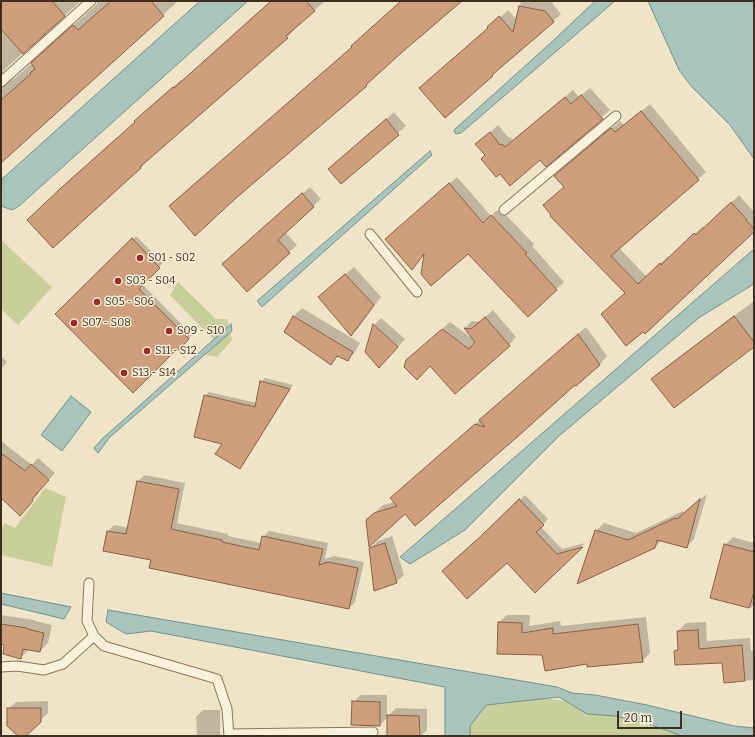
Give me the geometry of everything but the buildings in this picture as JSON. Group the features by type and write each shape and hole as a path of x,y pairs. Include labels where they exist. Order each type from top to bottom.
{"lane":[{"path":"1,82 91,1"},
{"path":"504,210 616,116"},
{"path":"370,234 417,292"},
{"path":"90,583 87,621 94,636 104,646 217,679 227,709 229,735 374,732"},
{"path":"1,667 18,666 44,670 63,664 94,636"}],"green space":[{"path":"1,240 52,287 18,325 1,309"},
{"path":"178,282 216,319 227,319 232,340 217,357 206,355 213,339 170,295"},
{"path":"45,488 66,497 52,567 1,555 1,529 5,523 15,528"},
{"path":"461,684 650,715 754,734 754,736 460,736"}],"water":[{"path":"200,1 248,1 19,206 12,210 1,206 2,179"},
{"path":"595,1 615,1 461,133 455,133 454,130"},
{"path":"648,1 754,1 754,159 730,125 692,87 679,70"},
{"path":"430,151 432,155 262,307 257,301"},
{"path":"754,249 754,284 700,317 559,436 465,530 410,564 400,557"},
{"path":"231,324 232,331 110,437 98,453 94,448 102,439"},
{"path":"71,396 91,412 62,451 41,435"},
{"path":"1,593 71,607 64,619 1,604"},
{"path":"108,610 557,687 572,693 595,695 647,705 734,726 754,728 754,736 682,736 646,723 615,716 587,714 559,697 486,705 470,726 470,736 445,736 445,687 151,631 126,634 106,622"}],"place":[{"name":"S01 - S02","path":"140,258"},
{"name":"S03 - S04","path":"118,281"},
{"name":"S05 - S06","path":"97,302"},
{"name":"S07 - S08","path":"74,323"},
{"name":"S09 - S10","path":"169,331"},
{"name":"S11 - S12","path":"147,351"},
{"name":"S13 - S14","path":"124,373"}]}
